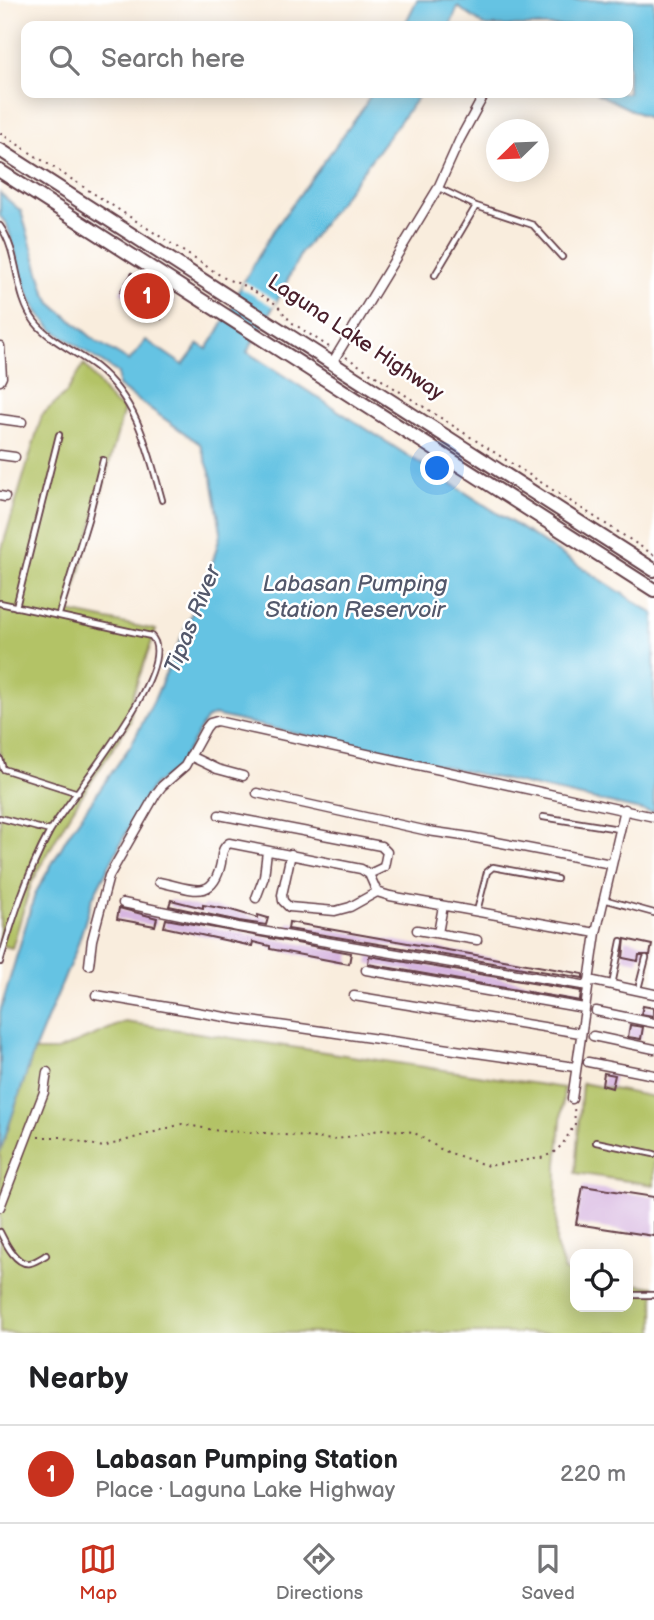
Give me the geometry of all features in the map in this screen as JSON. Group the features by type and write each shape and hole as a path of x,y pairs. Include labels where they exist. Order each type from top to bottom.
{"main road":[{"name":"Laguna Lake Highway","path":"0,150 233,300 336,358 654,570"},
{"path":"0,170 654,590"},
{"path":"626,572 635,558"}],"street":[{"path":"336,358 438,188 482,98"},
{"path":"0,346 0,381"},
{"path":"0,419 22,422"},
{"path":"0,455 15,457"},
{"path":"89,965 92,940 109,876 156,794 185,766 210,723 224,721 654,817"},
{"path":"190,756 217,769 243,776"},
{"path":"257,793 428,831 611,864"},
{"path":"572,1098 596,933 625,809"},
{"path":"219,815 381,846 387,852 384,867 369,874"},
{"path":"159,882 206,890 214,884 226,845 229,843 361,869 369,874 377,892"},
{"path":"256,898 264,877 267,851"},
{"path":"291,854 282,895 283,901 289,907 342,910 377,892 596,933"},
{"path":"123,903 238,927 654,994"},
{"path":"439,933 443,906"},
{"path":"417,930 477,940"},
{"path":"366,970 584,1008"},
{"path":"96,995 237,1019 575,1067"},
{"path":"354,996 580,1033"},
{"path":"596,1011 654,1023"},
{"path":"593,1037 654,1049"},
{"path":"588,1062 654,1075"},
{"path":"0,1207 44,1092 47,1072"}],"lane":[{"path":"438,188 476,206 533,225 562,257"},
{"path":"435,275 476,206"},
{"path":"0,226 7,238 25,303 36,322 98,368 123,393 141,426 162,500"},
{"path":"16,607 59,436"},
{"path":"59,614 103,460"},
{"path":"0,603 152,636 158,645 151,676 142,695 124,726 50,831 19,899 0,962"},
{"path":"0,759 3,769 0,777"},
{"path":"3,769 78,793"},
{"path":"543,817 619,829"},
{"path":"0,818 50,831"},
{"path":"476,912 487,872 493,867 557,879"},
{"path":"603,899 654,913"},
{"path":"611,985 621,941"},
{"path":"637,990 646,958"},
{"path":"596,1142 654,1154"},
{"path":"0,1232 15,1257 23,1262 32,1263 46,1255"},
{"path":"633,1295 654,1295"}],"path":[{"name":"Laguna Lake Highway","path":"0,133 226,279 243,285 276,304 291,322 336,358 654,555"},
{"path":"27,1137 61,1137 103,1147 182,1124 219,1131 266,1132 334,1140 383,1129 413,1132 442,1150 488,1166 541,1158 553,1153 576,1124 572,1098"}],"green space":[{"path":"84,364 112,402 124,409 69,612 156,630 133,694 130,722 68,817 31,884 12,948 0,945 0,555 42,415 66,393"},
{"path":"125,1022 564,1088 557,1164 556,1245 565,1272 570,1273 570,1312 633,1312 633,1284 654,1287 654,1333 0,1333 0,1152 34,1051 57,1051"},
{"path":"582,1083 654,1097 654,1185 575,1173"}],"water":[{"path":"417,0 654,0 654,121 606,98 633,98 633,21 478,21 458,7 452,21 406,21"},
{"name":"Labasan Pumping Station Reservoir","path":"368,98 417,98 301,253 247,352 654,614 654,813 214,715 206,719 177,768 154,785 142,802 92,899 76,950 34,1051 0,1152 0,1012 35,894 70,832 131,745 155,698 210,571 221,532 212,478 200,444 118,386 118,373 52,329 36,310 26,289 7,225 0,216 0,193 21,211 45,292 51,303 96,341 129,361 146,340 183,365 199,344 207,349 235,304 235,297 273,231"}],"pier":[{"path":"244,281 277,301 274,307 241,288"}],"building":[{"path":"132,273 174,300 161,319 120,292"},
{"path":"171,900 268,918 266,925 239,921 169,906"},
{"path":"119,908 157,918 155,926 117,919"},
{"path":"166,919 351,953 349,964 270,949 270,946 253,942 252,946 164,927"},
{"path":"289,922 583,974 583,978 288,929"},
{"path":"625,939 652,945 650,955 639,955 638,961 623,958"},
{"path":"369,956 581,991 580,1001 368,964"},
{"path":"643,1006 654,1008 653,1016 641,1014"},
{"path":"630,1025 643,1027 641,1039 628,1037"},
{"path":"604,1073 615,1075 612,1088 602,1085"},
{"path":"583,1186 654,1197 654,1236 576,1224"}],"place":[{"name":"Labasan Pumping Station","path":"147,296"}],"water label":[{"name":"Tipas River","path":"192,619"}]}
